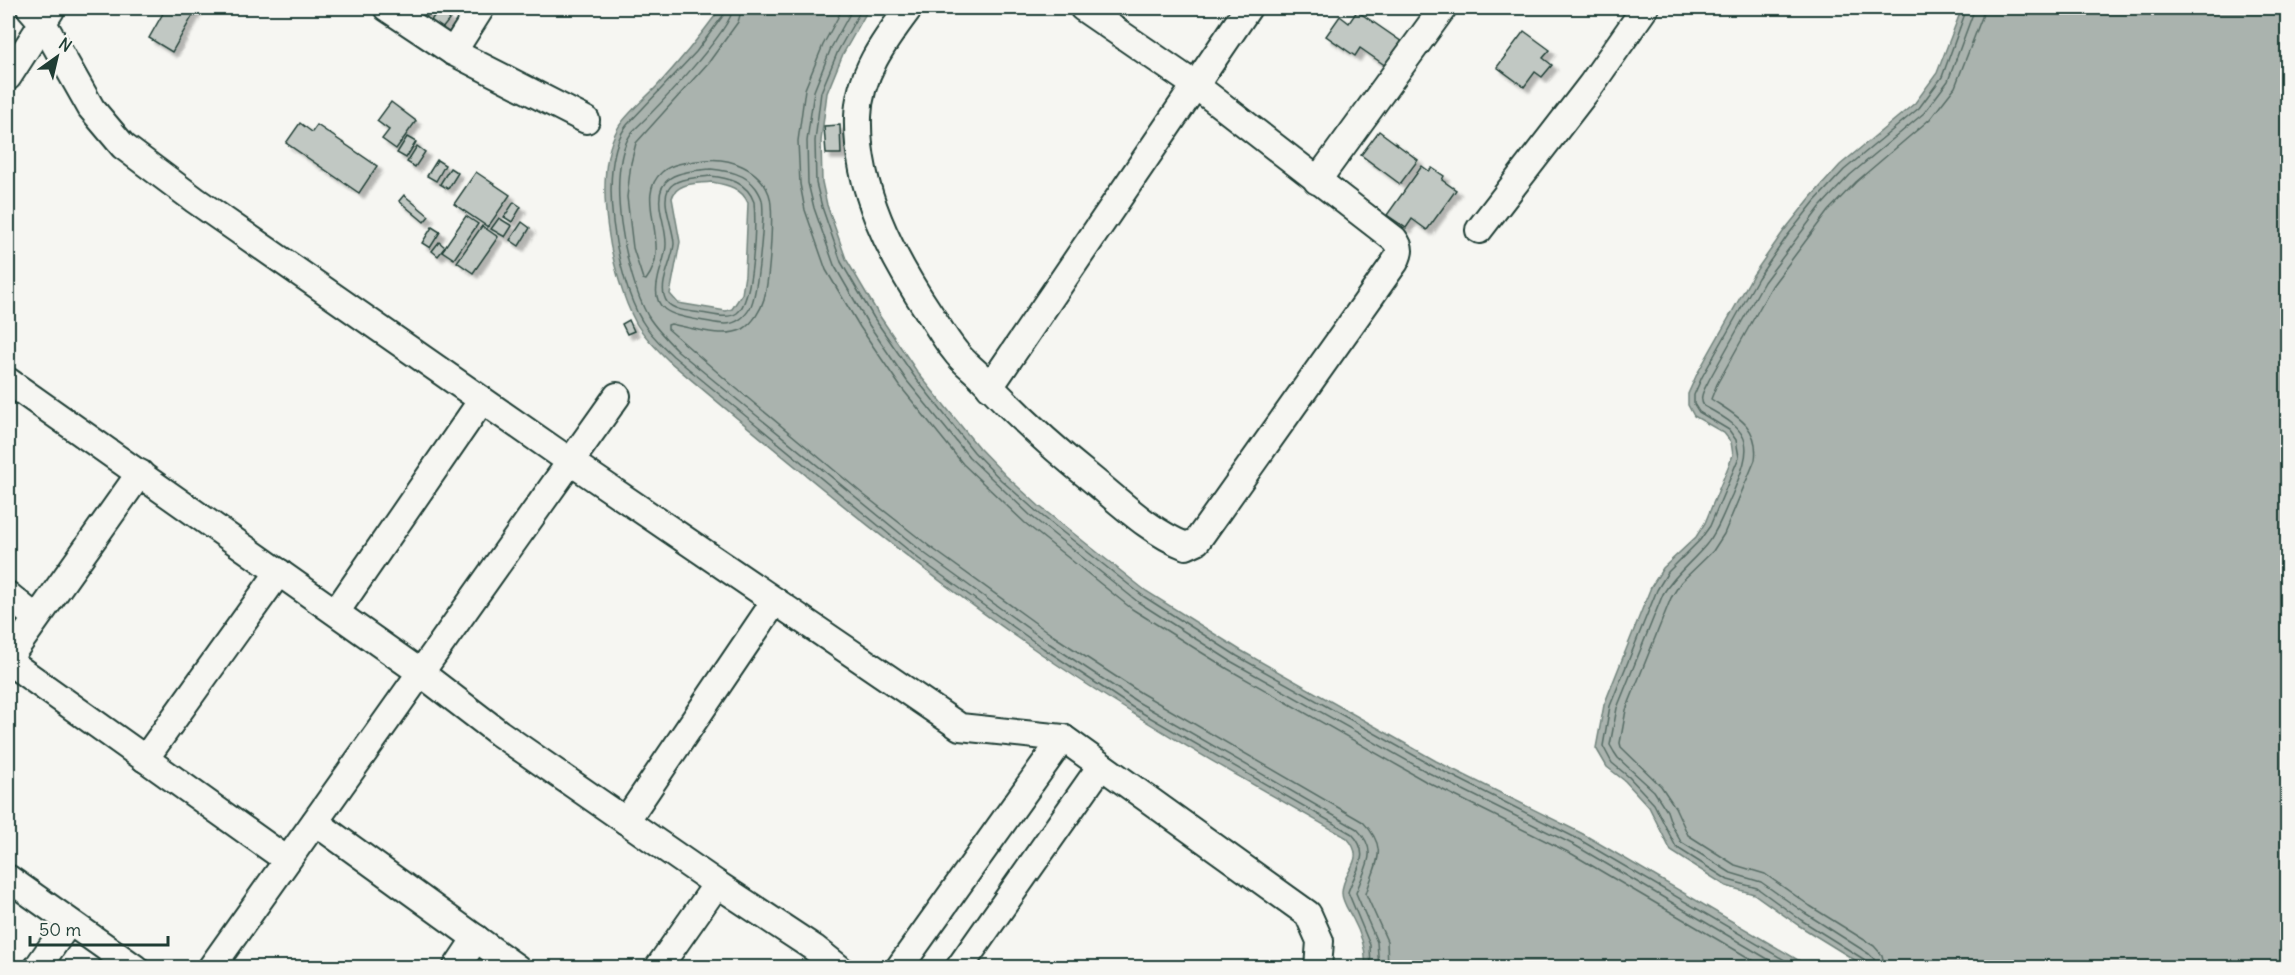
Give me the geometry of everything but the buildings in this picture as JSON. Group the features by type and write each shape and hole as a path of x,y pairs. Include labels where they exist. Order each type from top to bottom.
{"street":[{"path":"387,8 453,52 586,120"},
{"path":"453,52 481,8"},
{"path":"909,8 873,61 864,84 858,114 858,147 869,197 876,216 913,290 955,352 1058,452 1115,499 1169,539 1186,546 1192,545 1395,262 1400,252 1399,246 1394,238 1195,85 1083,8"},
{"path":"990,387 1248,8"},
{"path":"1317,181 1443,8"},
{"path":"1479,230 1591,85 1645,8"},
{"path":"8,77 42,13"},
{"path":"42,13 91,108 123,146 195,200 571,462 960,727 1063,738 1308,915 1320,941 1318,968"},
{"path":"8,381 336,612 499,733 717,884 814,948 839,968"},
{"path":"211,968 617,396"},
{"path":"336,612 482,400"},
{"path":"140,473 8,660 287,860"},
{"path":"145,759 279,572"},
{"path":"8,595 36,618"},
{"path":"626,821 775,602"},
{"path":"899,968 1063,738"},
{"path":"959,968 1101,766"},
{"path":"315,822 517,968"},
{"path":"8,878 135,968"},
{"path":"658,968 717,884"},
{"path":"37,968 69,922"},
{"path":"456,968 476,938"}],"water":[{"path":"721,8 869,8 843,54 827,93 821,141 822,182 827,205 846,259 879,315 918,373 979,448 1039,506 1146,591 1240,650 1436,761 1583,834 1810,967 1365,967 1361,936 1342,896 1343,885 1355,859 1353,846 1347,838 1153,726 1040,653 897,548 669,361 639,328 619,280 608,226 605,199 606,172 610,148 621,123 666,76","holes":["711,182 737,190 742,193 748,203 742,294 732,309 726,311 678,303 670,294 680,242 672,198 682,186"]},
{"path":"1962,8 2287,8 2287,967 1866,967 1798,925 1754,894 1726,886 1671,851 1649,807 1625,781 1607,767 1596,748 1604,705 1651,587 1663,568 1696,537 1705,523 1733,455 1731,442 1724,433 1694,416 1688,405 1688,394 1697,374 1753,275 1783,232 1840,165 1915,103 1937,73"}]}
